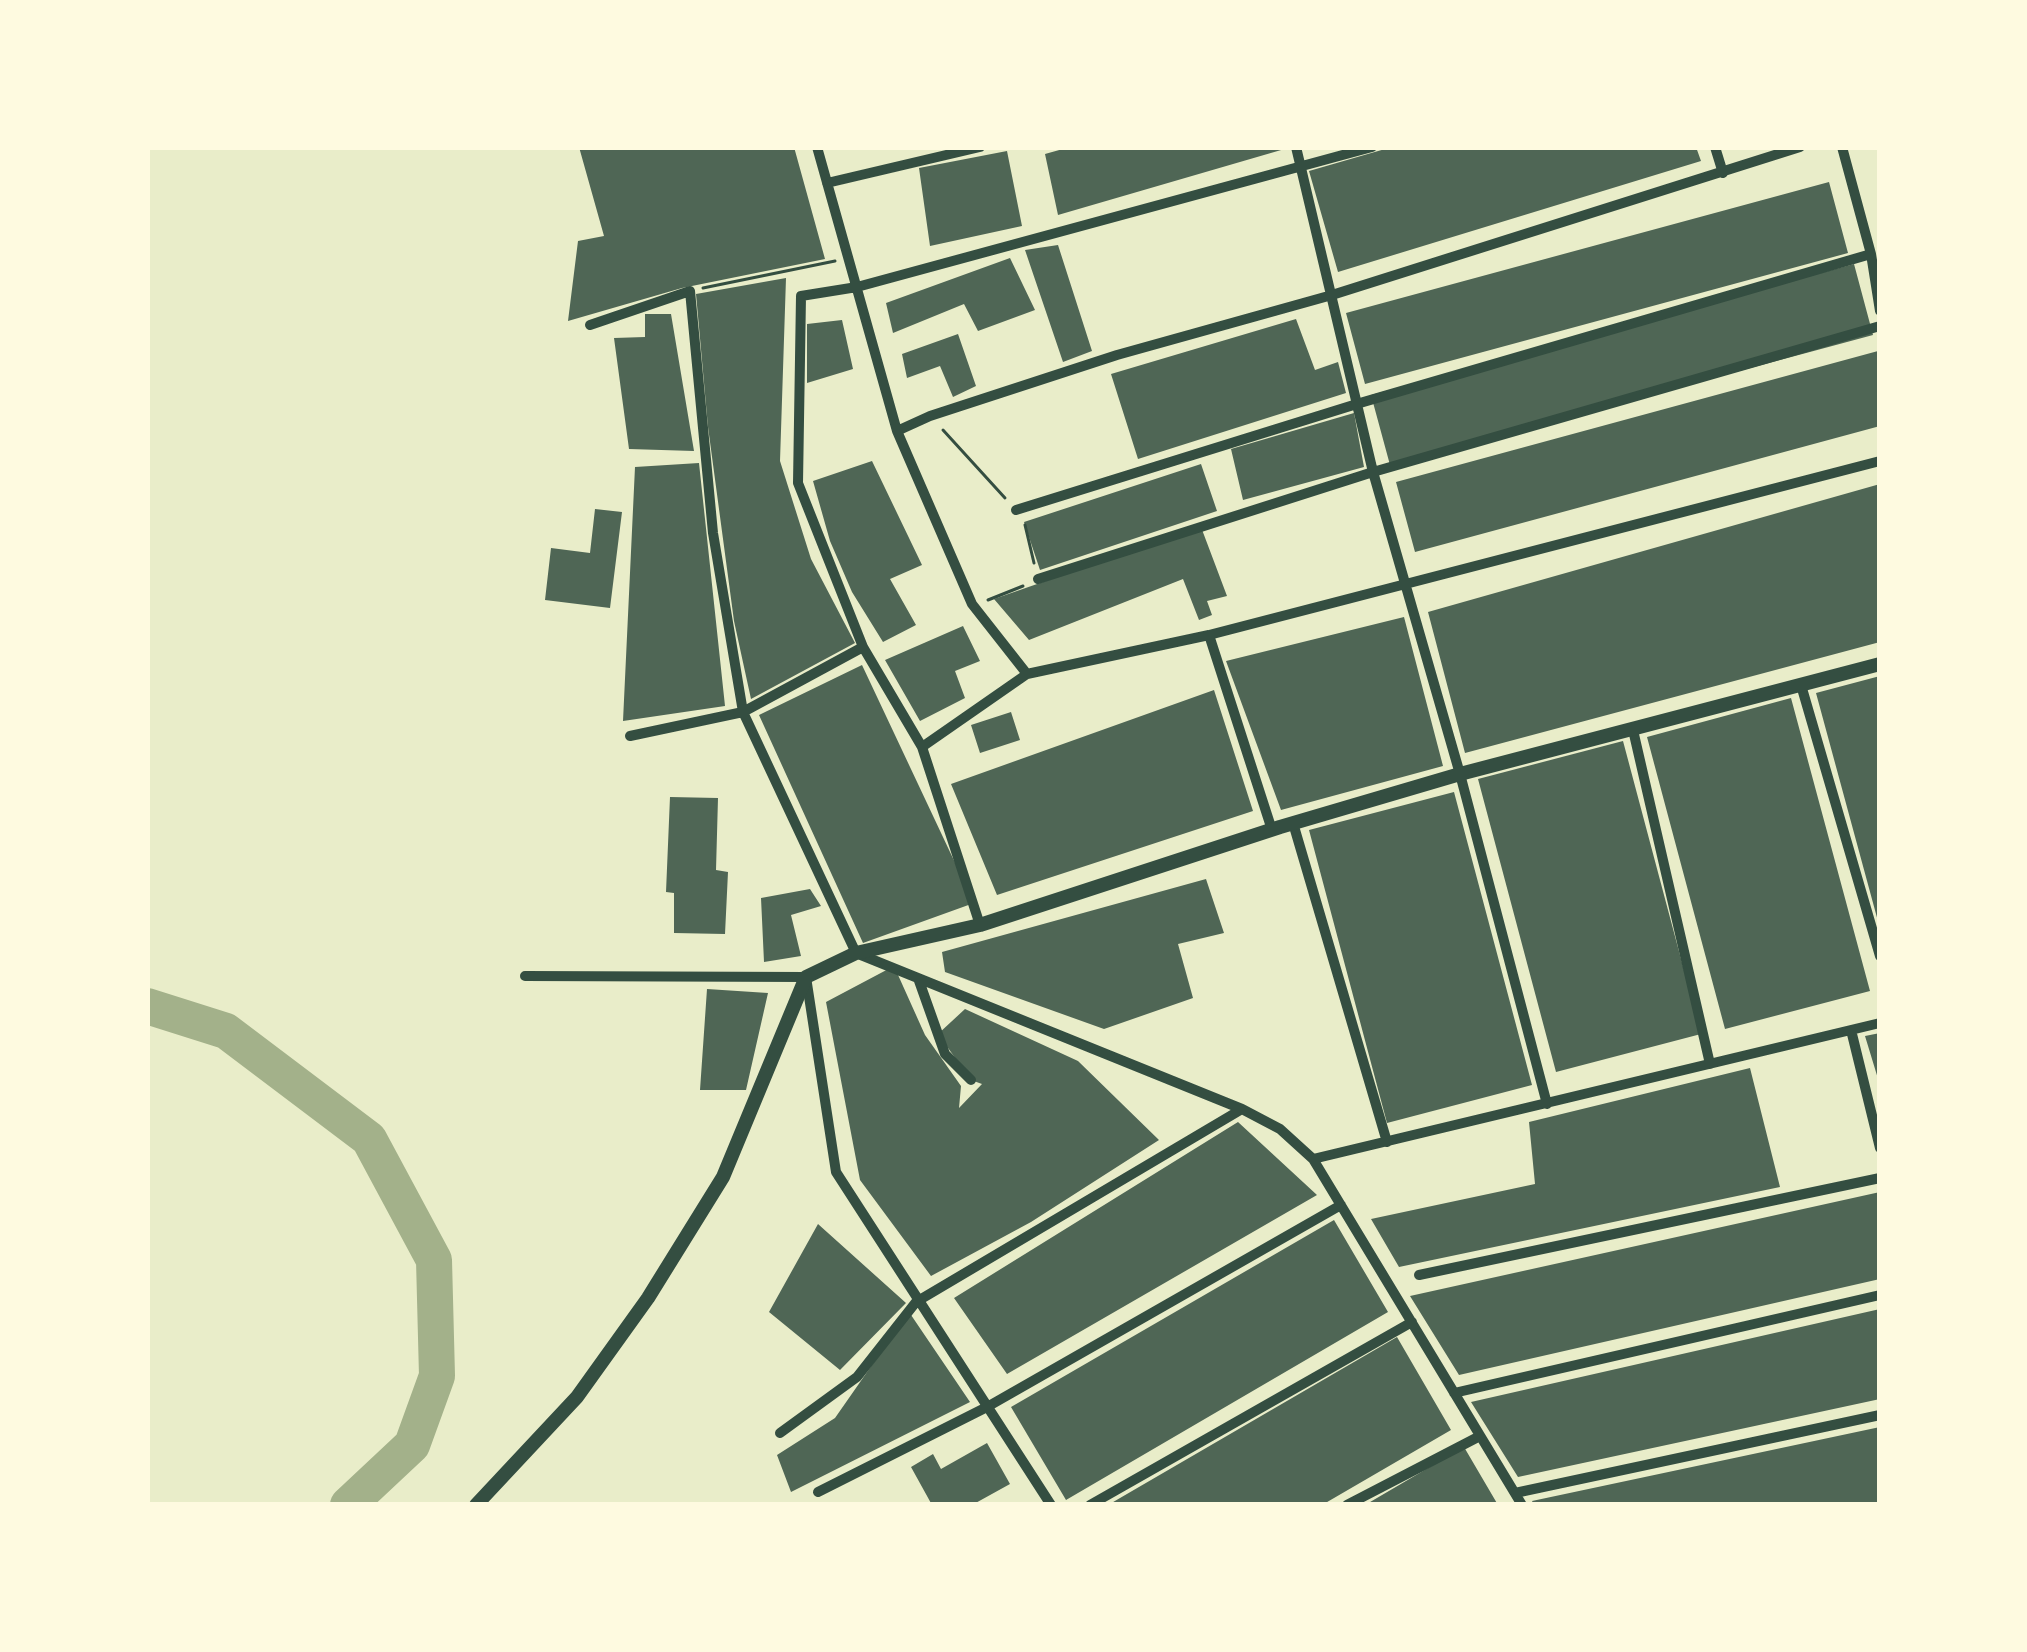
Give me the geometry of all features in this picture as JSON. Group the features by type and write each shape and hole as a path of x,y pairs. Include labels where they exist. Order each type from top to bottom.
{"street":[{"path":"817,147 897,431 972,604 1027,674"},
{"path":"826,183 980,147"},
{"path":"1296,147 1373,472 1460,774 1547,1104"},
{"path":"980,925 922,747 863,647 798,483 801,296 857,287 1372,147"},
{"path":"1715,147 1723,173"},
{"path":"897,431 929,416 1117,356 1332,295 1800,147"},
{"path":"1842,147 1871,254 1880,311"},
{"path":"1016,511 1360,403 1871,254"},
{"path":"590,325 690,291 713,532 743,712 856,953 1242,1109 1280,1129 1313,1159 1518,1499 1880,1415"},
{"path":"1038,579 1373,472 1880,326"},
{"path":"922,747 1027,674 1209,635 1880,460"},
{"path":"1209,635 1270,830"},
{"path":"630,736 743,712 863,647"},
{"path":"526,976 806,977 856,953 980,925 1460,774 1880,664"},
{"path":"1802,686 1880,956"},
{"path":"1633,730 1710,1064"},
{"path":"1293,823 1387,1142"},
{"path":"806,977 836,1172 1051,1505"},
{"path":"476,1505 577,1397 660,1277 722,1177 806,977"},
{"path":"918,978 945,1054 971,1080"},
{"path":"1313,1159 1880,1023"},
{"path":"1851,1030 1880,1148"},
{"path":"780,1433 857,1377 916,1302 1242,1109"},
{"path":"1420,1275 1880,1178"},
{"path":"818,1492 987,1407 1341,1205"},
{"path":"1454,1393 1880,1295"},
{"path":"1090,1505 1412,1322"},
{"path":"1347,1505 1480,1436"}],"path":[{"path":"690,291 849,258"},
{"path":"929,416 1024,522 1038,579 972,604"}],"building":[{"path":"579,147 794,147 825,259 682,288 568,321 578,241 604,236"},
{"path":"1070,147 1288,148 1058,215 1045,154"},
{"path":"1392,147 1696,147 1701,161 1338,272 1309,171"},
{"path":"1007,151 1022,226 930,246 919,168"},
{"path":"1829,182 1848,253 1365,384 1346,313"},
{"path":"1058,245 1092,351 1063,362 1025,250"},
{"path":"1010,258 1035,310 978,331 964,304 893,333 886,303"},
{"path":"1854,264 1873,335 1390,465 1371,395"},
{"path":"786,278 780,461 811,559 855,643 751,699 734,621 696,294"},
{"path":"645,314 671,314 694,451 629,449 614,338 645,337"},
{"path":"1296,319 1315,370 1338,362 1346,393 1138,459 1111,374"},
{"path":"842,320 853,369 807,383 807,324"},
{"path":"958,334 976,386 953,397 940,366 907,378 902,354"},
{"path":"1878,351 1880,426 1415,552 1396,482"},
{"path":"1354,413 1364,467 1243,500 1231,449"},
{"path":"872,461 922,565 890,579 916,625 883,642 852,592 830,541 813,481"},
{"path":"699,463 725,706 623,721 635,467"},
{"path":"1201,464 1217,511 1040,570 1024,522"},
{"path":"1880,484 1880,642 1465,753 1428,612"},
{"path":"595,509 622,512 610,608 545,600 551,548 590,553"},
{"path":"1201,527 1227,596 1207,601 1212,615 1199,620 1183,579 1029,640 994,599"},
{"path":"1404,617 1443,766 1281,810 1226,661"},
{"path":"963,626 980,661 955,671 965,698 920,721 885,660"},
{"path":"862,665 974,903 863,943 759,715"},
{"path":"1880,676 1880,924 1879,925 1816,693"},
{"path":"1214,690 1253,811 997,895 951,784"},
{"path":"1791,698 1870,991 1725,1029 1647,737"},
{"path":"1011,712 1020,740 980,753 971,725"},
{"path":"1623,741 1701,1034 1556,1072 1478,779"},
{"path":"1454,792 1532,1085 1387,1123 1309,830"},
{"path":"670,797 718,798 716,870 728,872 725,934 674,933 674,893 666,892"},
{"path":"1206,879 1224,933 1178,944 1193,998 1104,1029 945,972 942,952"},
{"path":"810,889 821,906 791,915 801,956 764,962 761,898"},
{"path":"894,966 925,1035 961,1086 959,1108 982,1084 971,1080 938,1034 965,1009 1078,1061 1159,1140 1031,1222 931,1276 860,1180 826,1002"},
{"path":"707,989 768,993 746,1090 700,1090"},
{"path":"1880,1033 1880,1082 1879,1082 1865,1036"},
{"path":"1750,1068 1780,1187 1399,1267 1371,1219 1535,1184 1529,1122"},
{"path":"1238,1122 1317,1195 1007,1374 954,1298"},
{"path":"1880,1192 1880,1279 1459,1375 1410,1296"},
{"path":"1334,1220 1388,1312 1066,1500 1011,1407"},
{"path":"818,1224 906,1303 840,1370 769,1312"},
{"path":"1880,1309 1880,1399 1518,1477 1471,1402"},
{"path":"909,1312 970,1402 791,1492 777,1455 835,1418"},
{"path":"1397,1337 1451,1430 1322,1505 1108,1505"},
{"path":"1880,1427 1880,1505 1534,1505 1532,1501"},
{"path":"987,1443 1010,1484 972,1505 932,1505 911,1467 933,1454 941,1469"},
{"path":"1464,1447 1498,1505 1365,1505"}],"waterway":[{"path":"147,1006 226,1031 369,1139 434,1260 437,1376 412,1445 348,1505"}]}
